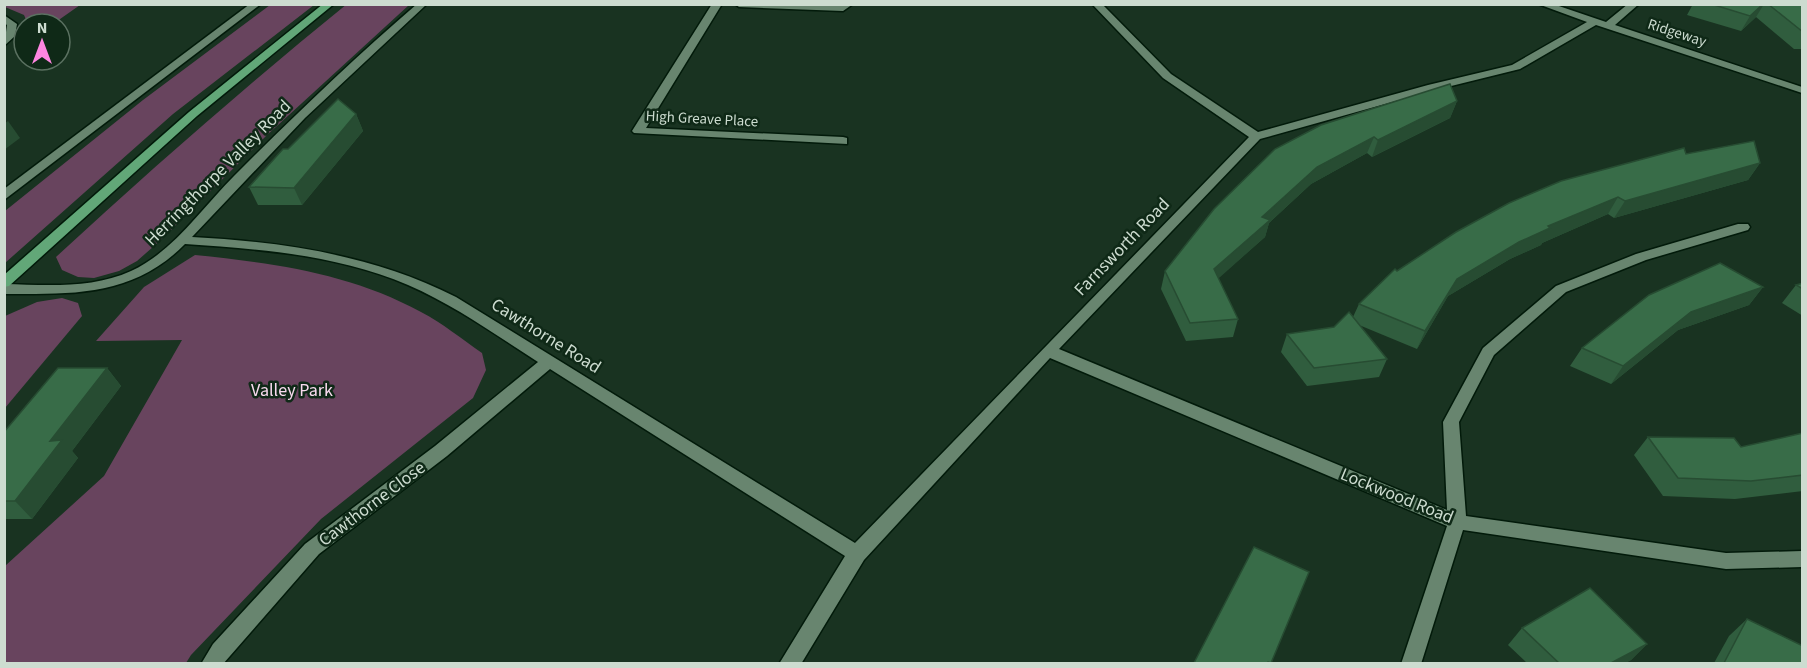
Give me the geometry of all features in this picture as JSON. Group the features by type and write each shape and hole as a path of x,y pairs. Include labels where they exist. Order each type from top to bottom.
{"main road":[{"path":"4,284 193,114 330,4"}],"street":[{"path":"4,196 256,4"},
{"name":"Herringthorpe Valley Road","path":"4,289 85,288 108,285 137,274 180,240 286,130 359,60 423,4"},
{"name":"High Greave Place","path":"717,4 638,131 843,141"},
{"path":"738,4 843,8 849,4"},
{"path":"1096,4 1167,76 1256,136 1432,87 1516,67 1635,4"},
{"name":"Ridgeway","path":"1542,4 1803,90"},
{"path":"4,18 12,24 10,36 4,43"},
{"name":"Farnsworth Road","path":"789,663 857,554 1048,351 1256,136"},
{"path":"1411,663 1457,522 1451,422 1488,352 1561,289 1641,256 1743,227"},
{"name":"Cawthorne Road","path":"180,240 296,250 348,261 402,277 451,300 857,554"},
{"name":"Lockwood Road","path":"1048,351 1457,522 1726,561 1803,559"},
{"name":"Cawthorne Close","path":"211,663 312,549 441,451 549,361"}],"green space":[{"path":"5,4 80,5 70,12 17,12 5,7"},
{"path":"347,4 409,5 266,136 137,261 119,271 94,278 78,277 62,270 56,257 199,128"},
{"path":"270,5 314,5 173,114 5,263 5,211 143,100"},
{"name":"Valley Park","path":"195,255 282,266 367,288 421,312 444,326 482,353 486,370 473,398 321,519 191,655 186,663 5,663 5,566 104,476 182,340 96,341 144,287"},
{"path":"62,298 78,303 82,316 5,408 5,316 37,302"}],"building":[{"path":"1711,4 1763,4 1750,16"},
{"path":"1768,4 1803,4 1803,32"},
{"path":"1450,84 1457,101 1378,140 1374,137 1317,167 1262,217 1270,220 1214,269 1238,319 1190,323 1165,271 1214,209 1275,149 1321,125"},
{"path":"338,99 356,114 294,188 249,187 283,149 288,149"},
{"path":"1754,141 1760,163 1625,201 1618,197 1548,226 1550,228 1519,242 1457,279 1425,331 1359,304 1395,269 1397,271 1456,232 1509,203 1561,181 1684,148 1686,154"},
{"path":"1720,263 1763,287 1691,312 1623,366 1582,348 1649,295"},
{"path":"1349,312 1387,359 1314,368 1287,334 1334,327"},
{"path":"58,368 107,368 50,441 62,440 15,501 4,501 4,432"},
{"path":"1803,433 1803,475 1751,481 1678,478 1648,437 1734,438 1741,447"},
{"path":"1254,547 1309,572 1271,663 1194,663"},
{"path":"1590,588 1647,644 1611,663 1559,663 1522,628"},
{"path":"1747,619 1803,646 1803,663 1724,663"}]}
